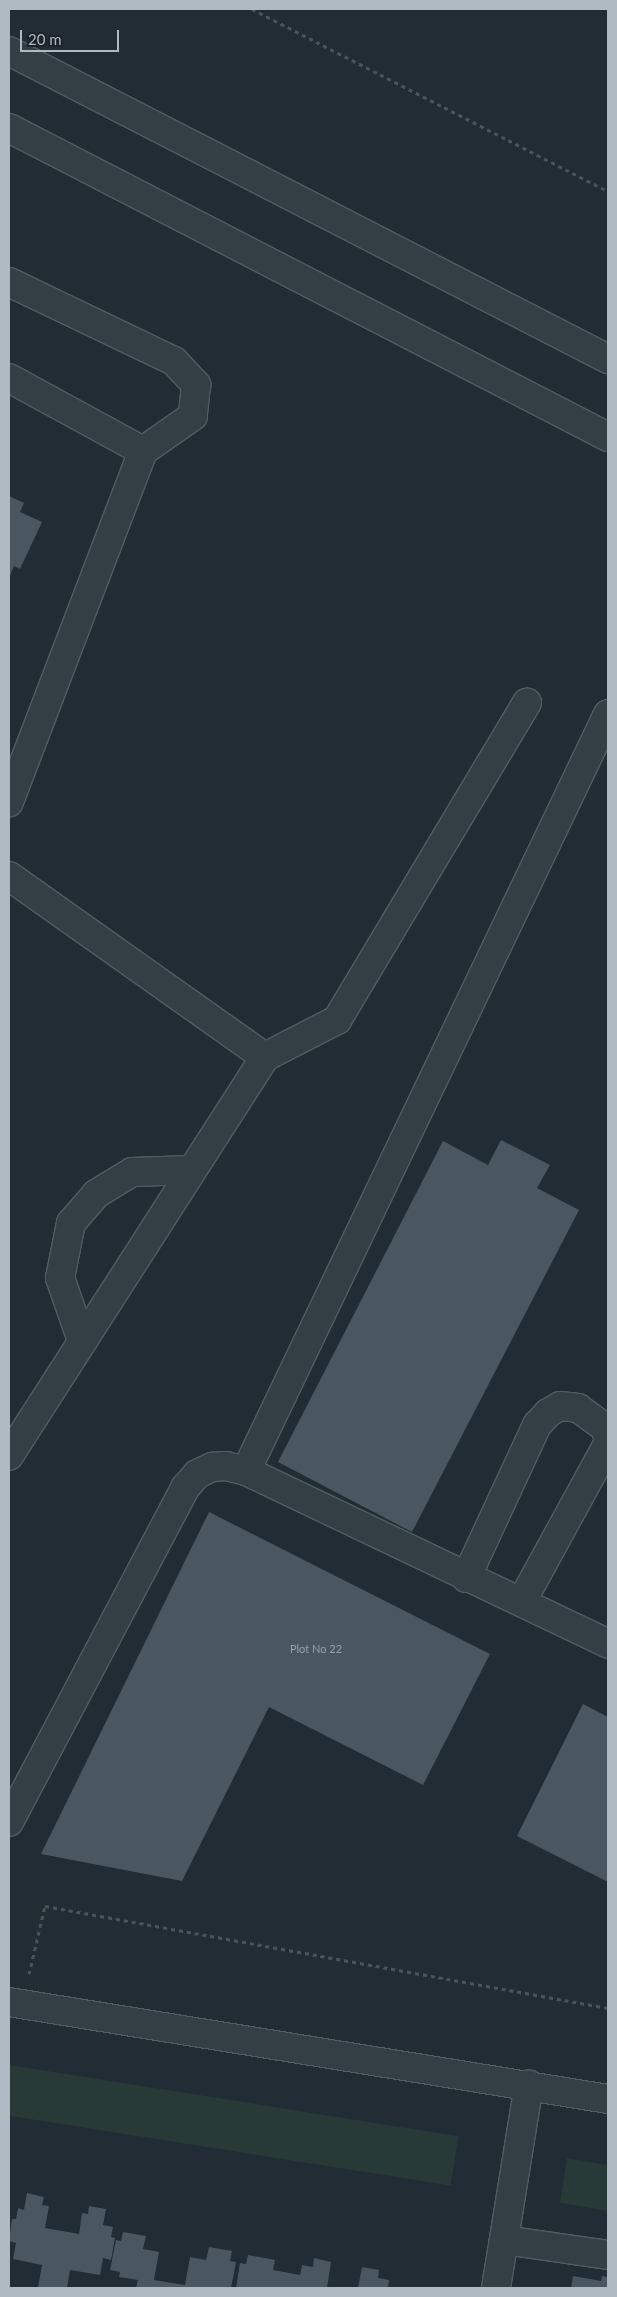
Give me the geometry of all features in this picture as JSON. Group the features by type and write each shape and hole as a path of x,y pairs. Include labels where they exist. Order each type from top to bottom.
{"street":[{"path":"9,51 608,359"},
{"path":"9,128 608,436"},
{"path":"9,282 174,361 196,385 193,416 143,451 9,802"},
{"path":"9,378 143,451"},
{"path":"9,1456 265,1056 337,1020 527,702"},
{"path":"246,1471 608,714"},
{"path":"9,876 265,1056"},
{"path":"82,1341 60,1278 71,1224 96,1194 132,1172 192,1170"},
{"path":"466,1578 537,1425 548,1413 560,1406 578,1408 606,1428 608,1438"},
{"path":"522,1601 608,1444"},
{"path":"9,1822 185,1488 197,1474 212,1467 226,1466 246,1471 466,1578 522,1601 608,1644"},
{"path":"15,2004 608,2099"},
{"path":"496,2288 529,2085"},
{"path":"504,2240 608,2255"}],"path":[{"path":"252,9 608,191"},
{"path":"15,2004 45,1906 608,2008"}],"green space":[{"path":"9,2065 458,2136 451,2186 9,2116"},
{"path":"567,2158 608,2165 608,2211 560,2203"}],"building":[{"path":"9,496 24,503 20,512 42,522 20,569 14,566 9,578"},
{"path":"501,1140 550,1165 537,1188 579,1210 412,1532 278,1462 443,1141 488,1165"},
{"path":"209,1512 490,1654 423,1785 269,1707 182,1881 41,1854"},
{"path":"583,1704 608,1717 608,1882 517,1836"},
{"path":"27,2193 44,2197 42,2205 49,2206 45,2228 79,2234 82,2213 88,2214 89,2206 106,2209 103,2225 113,2227 111,2237 115,2238 111,2260 103,2258 100,2275 70,2270 67,2288 38,2288 42,2265 13,2259 16,2243 9,2241 12,2219 16,2219 18,2208 24,2210"},
{"path":"123,2232 146,2236 143,2249 159,2252 154,2280 185,2285 190,2257 206,2260 209,2247 232,2251 230,2261 236,2262 231,2288 136,2288 138,2280 119,2277 120,2272 110,2270 116,2240 121,2241"},
{"path":"248,2255 275,2260 273,2270 300,2275 302,2265 313,2267 314,2258 331,2262 327,2288 236,2288 240,2263 246,2264"},
{"path":"362,2267 379,2270 378,2278 389,2280 388,2288 358,2288"},
{"path":"573,2276 601,2281 602,2276 608,2277 608,2288 571,2288"}]}
